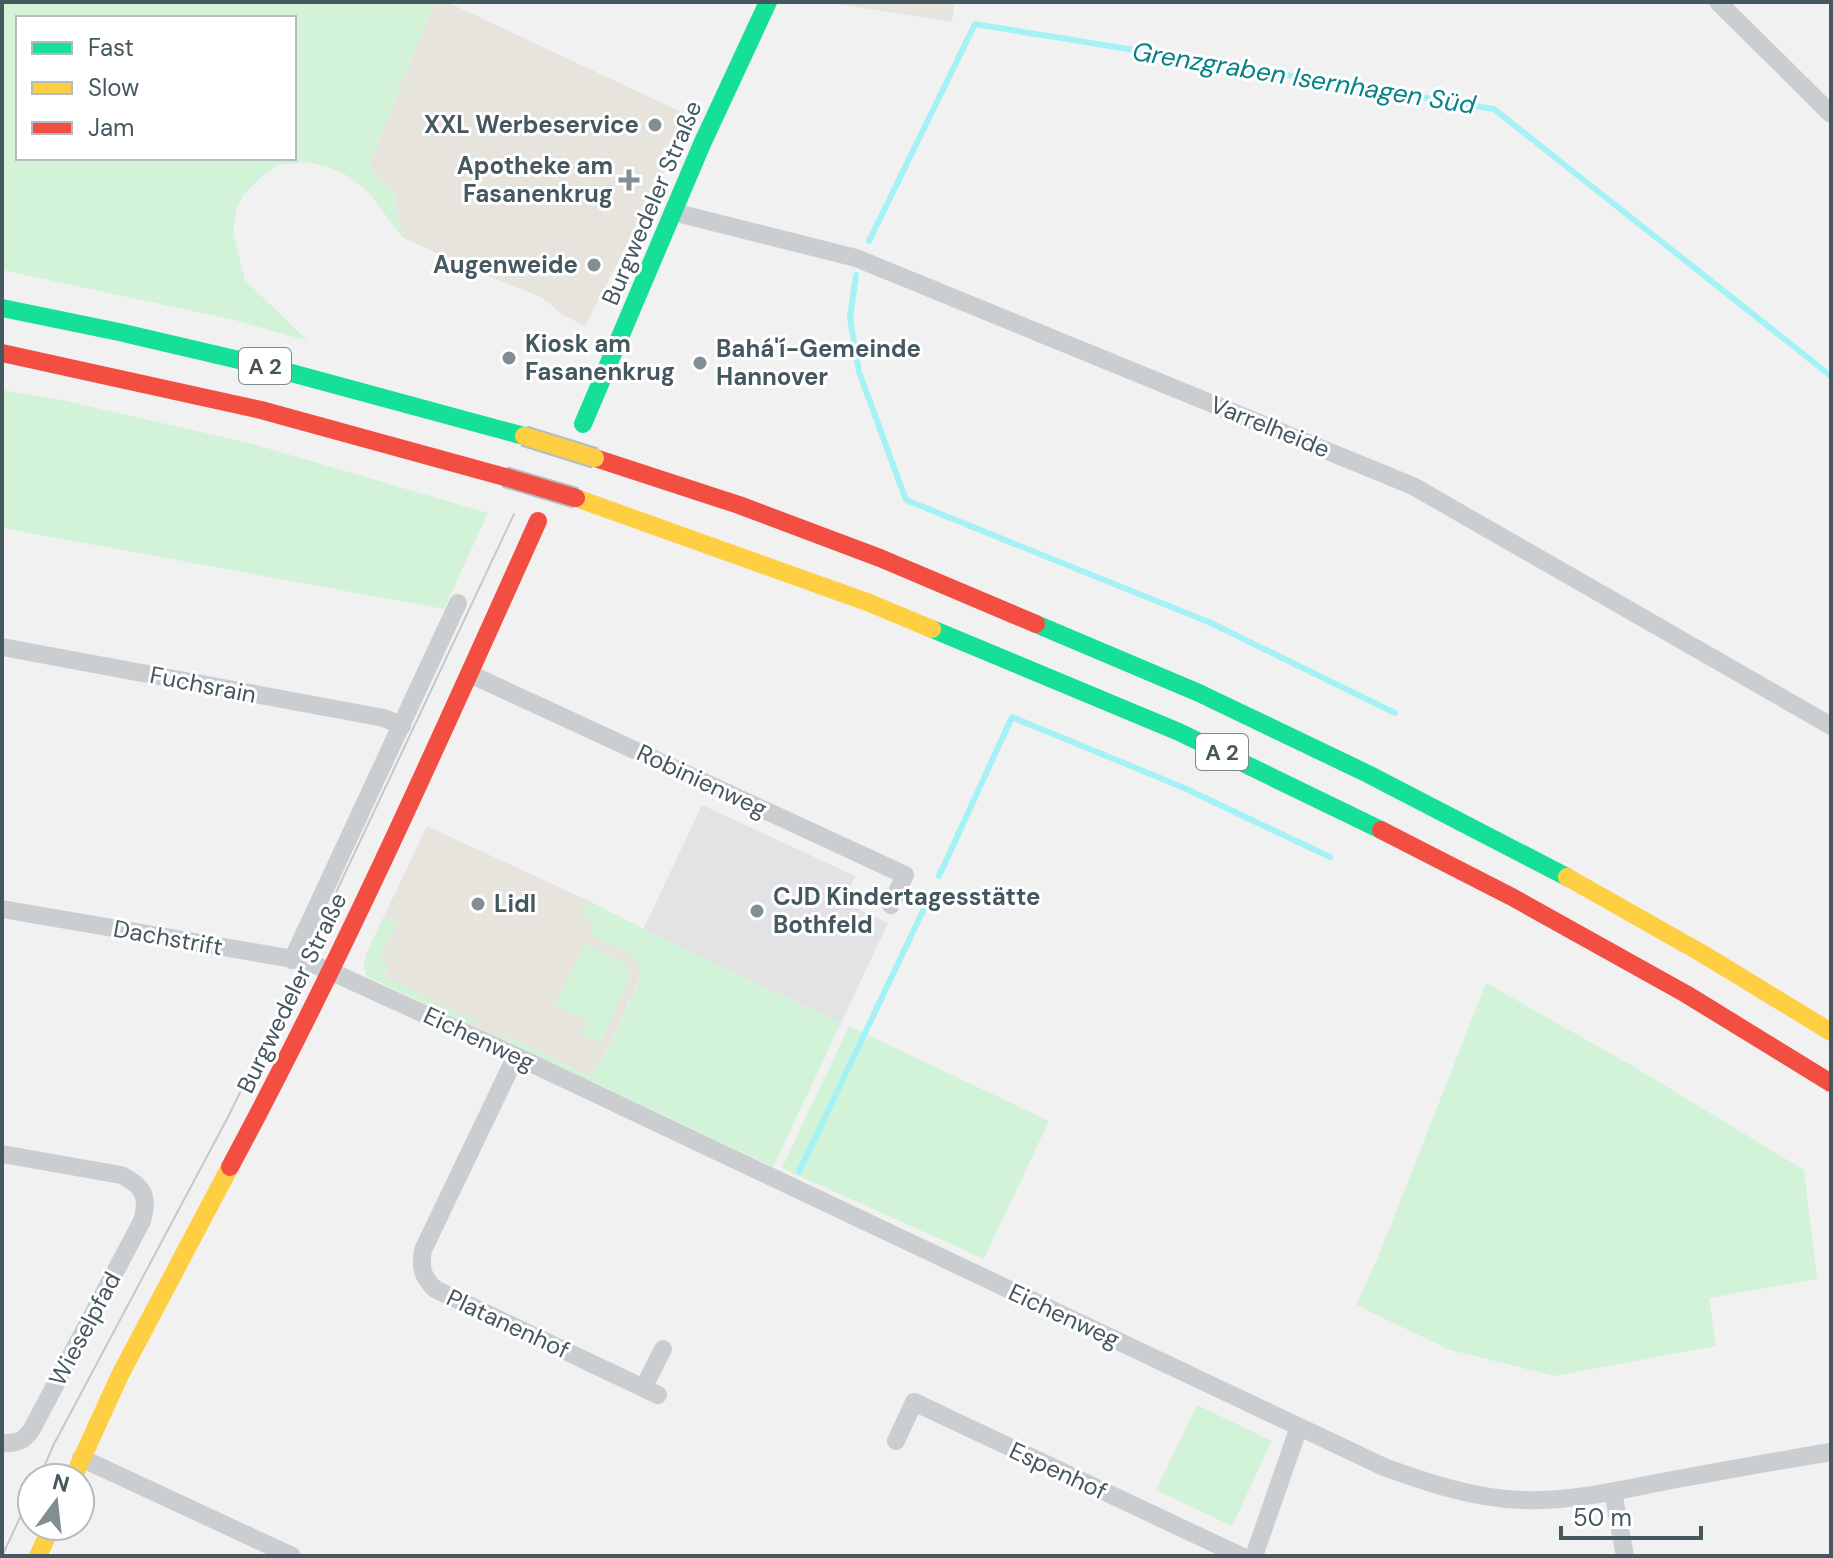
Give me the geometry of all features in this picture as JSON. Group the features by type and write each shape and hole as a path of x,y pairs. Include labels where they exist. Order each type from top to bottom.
{"main road":[{"name":"Burgwedeler Straße","path":"583,424 702,144 768,2"},
{"name":"A 2","path":"2,308 273,368 524,436 739,505 880,558 1199,693 1368,774 1537,860 1703,954 1831,1032"},
{"name":"A 2","path":"2,353 261,410 505,477 576,498 867,602 1179,732 1344,811 1512,897 1686,994 1831,1083"},
{"name":"Burgwedeler Straße","path":"79,1462 152,1310 332,972 538,521"}],"street":[{"path":"1718,2 1831,114"},
{"name":"Varrelheide","path":"673,212 856,258 1413,486 1831,726"},
{"name":"Burgwedeler Straße","path":"292,960 458,603"},
{"name":"Fuchsrain","path":"2,647 384,718 402,726"},
{"name":"Robinienweg","path":"470,674 905,875 891,905"},
{"name":"Dachstrift","path":"2,909 305,961 332,972"},
{"name":"Eichenweg","path":"332,972 1384,1467 1431,1484 1479,1495 1522,1500 1566,1498 1831,1452"},
{"name":"Platanenhof","path":"516,1056 423,1250 420,1266 424,1278 435,1289 651,1391 663,1349"},
{"name":"Wieselpfad","path":"2,1154 121,1175 133,1181 147,1206 142,1221 32,1429 26,1438 16,1443 2,1443"},
{"name":"Espenhof","path":"896,1441 914,1402 1241,1556"},
{"path":"1254,1556 1299,1427"},
{"path":"81,1458 292,1556"},
{"path":"1613,1492 1625,1556"}],"shaded area":[{"path":"434,2 447,2 692,117 585,326 563,315 541,297 402,237 394,192 368,167"},
{"path":"825,2 955,2 952,22"},
{"name":"CJD Kindertagesstätte Bothfeld","path":"702,805 855,876 843,902 888,923 841,1023 643,930"},
{"path":"427,826 659,937 592,1082 366,976 364,965 367,952"}],"green space":[{"path":"2,2 434,2 368,167 394,192 402,237 368,192 346,175 308,162 278,165 244,194 236,210 233,233 245,280 308,341 234,320 2,270"},
{"path":"2,390 62,400 253,444 488,513 444,609 2,528"},
{"path":"589,901 841,1023 773,1167 503,1040 502,1034 591,1076 597,1064 600,1065 639,982 640,969 626,953 589,935 594,922 582,916"},
{"path":"384,917 397,923 379,961 390,966 385,977 479,1023 472,1025 366,976 368,953"},
{"path":"584,944 625,963 630,970 630,978 600,1043 581,1034 587,1021 555,1005"},
{"path":"1486,983 1631,1065 1804,1170 1817,1279 1709,1298 1716,1346 1554,1376 1450,1350 1356,1305 1379,1255"},
{"path":"849,1026 1049,1121 984,1259 782,1168"},
{"path":"1197,1405 1272,1441 1232,1526 1156,1490"}],"waterway":[{"name":"Grenzgraben Isernhagen Süd","path":"869,241 975,24 1494,109 1831,376"},
{"name":"Grenzgraben Isernhagen Süd","path":"856,275 850,318 859,372 906,500 1211,623 1395,713"},
{"path":"939,876 1012,717 1182,787 1330,857"},
{"name":"Grenzgraben Isernhagen Süd","path":"799,1172 930,896"}],"tram line":[{"path":"46,1462 228,1117 514,514"},
{"path":"2,1556 16,1526"}],"traffic: fast":[{"path":"583,424 702,144 768,2"},
{"path":"2,308 273,368 524,436"},
{"path":"1036,624 1199,693 1368,774 1567,877"},
{"path":"932,629 1179,732 1381,830"}],"traffic: slow":[{"path":"524,436 595,458"},
{"path":"576,498 867,602 932,629"},
{"path":"1567,877 1703,954 1831,1032"},
{"path":"80,1462 120,1375 230,1167"},
{"path":"38,1556 45,1542"}],"traffic: jam":[{"path":"2,353 261,410 505,477"},
{"path":"595,458 739,505 880,558 1036,624"},
{"path":"505,477 576,498"},
{"path":"230,1167 351,928 538,521"},
{"path":"1381,830 1512,897 1686,994 1831,1083"}],"place":[{"name":"XXL Werbeservice","path":"655,125"},
{"name":"Apotheke am Fasanenkrug","path":"629,180"},
{"name":"Augenweide","path":"594,265"},
{"name":"Kiosk am Fasanenkrug","path":"509,358"},
{"name":"Bahá'í-Gemeinde Hannover","path":"700,363"},
{"name":"Lidl","path":"478,904"},
{"name":"CJD Kindertagesstätte Bothfeld","path":"757,911"}]}
